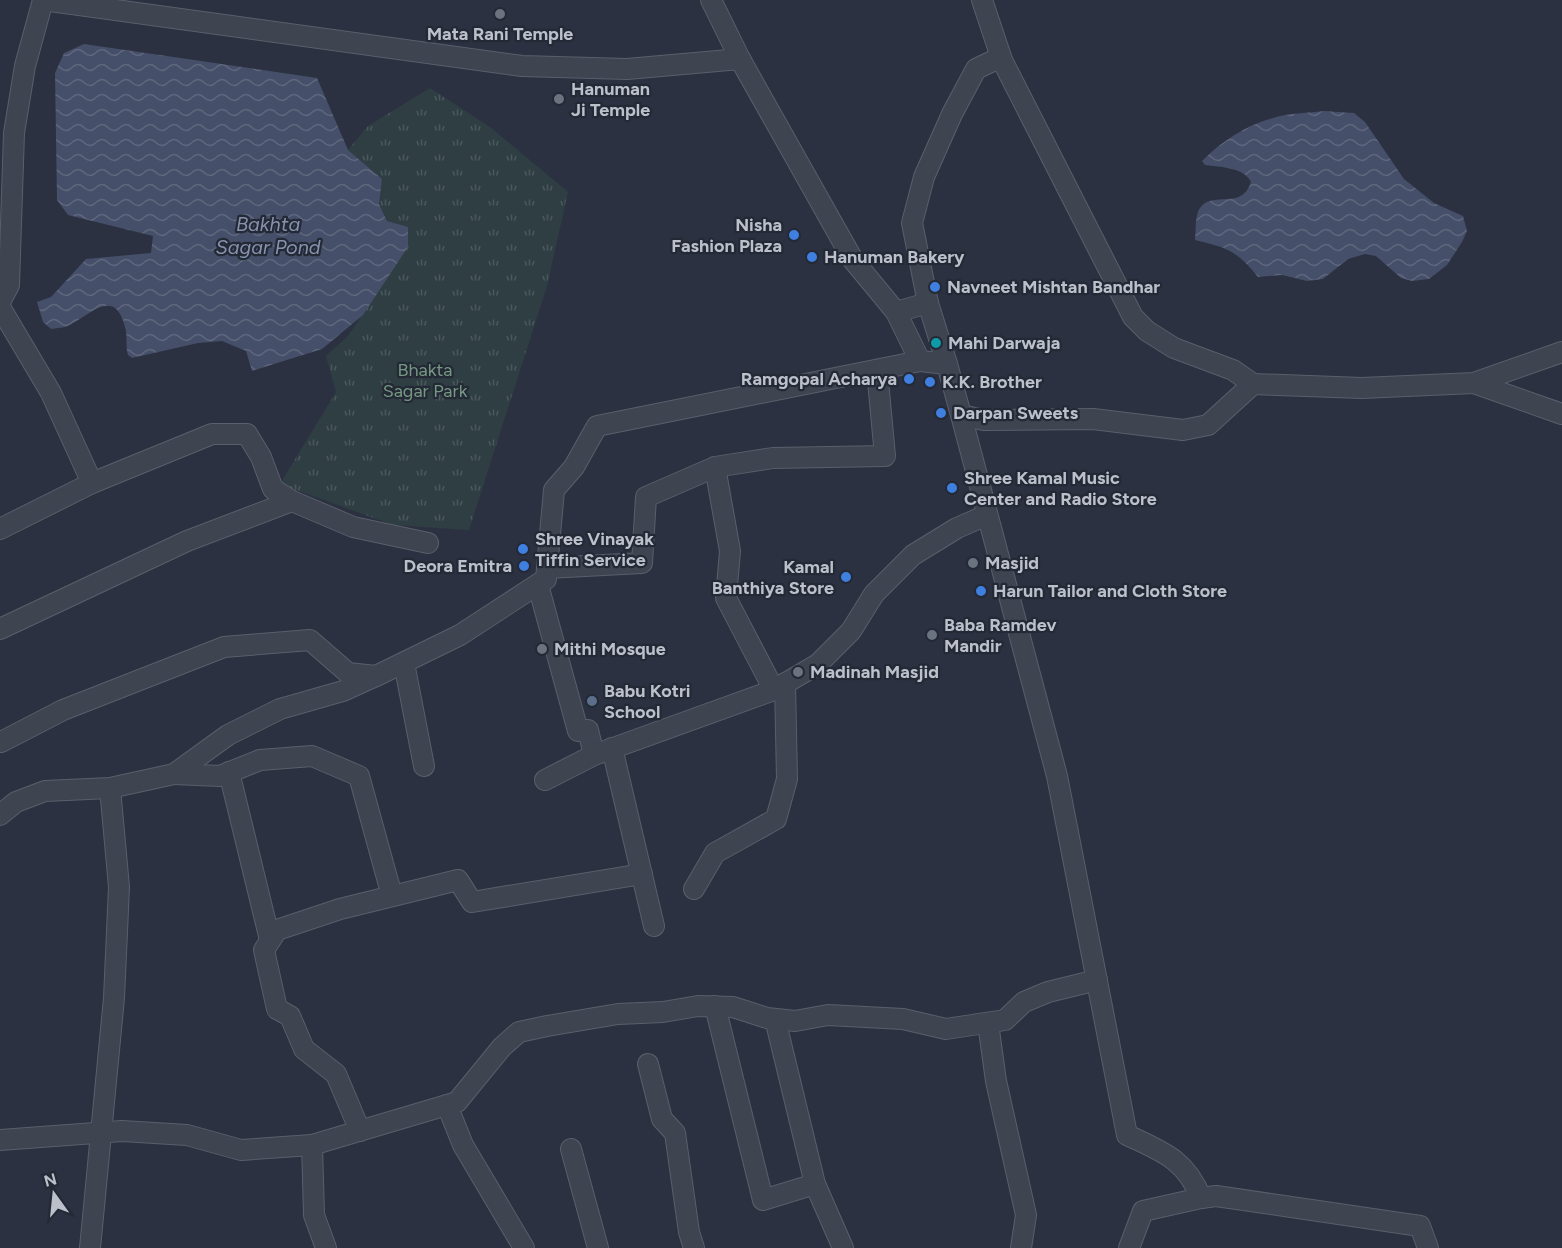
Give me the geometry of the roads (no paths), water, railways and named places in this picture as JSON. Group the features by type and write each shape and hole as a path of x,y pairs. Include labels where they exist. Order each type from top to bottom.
{"street":[{"path":"92,483 51,393 0,304 9,285 7,141 43,0 522,66 627,69 740,59"},
{"path":"711,0 740,59 853,260 896,312 920,361"},
{"path":"982,0 1001,57 1133,316 1147,331 1174,348 1233,369 1253,384 1362,388 1474,383 1562,352"},
{"path":"1001,57 976,69 952,114 924,177 912,223 928,303 961,415 1057,776 1127,1135 1171,1156 1194,1181 1201,1198"},
{"path":"896,312 928,303"},
{"path":"654,926 642,874 603,752 588,730 578,731 542,576 554,490 574,467 597,426 920,361 947,364"},
{"path":"174,774 228,735 280,709 343,691 460,636 542,576 642,563 646,497 715,467 773,458 885,456 877,370"},
{"path":"1474,383 1562,414"},
{"path":"961,415 984,420 1093,420 1183,430 1208,424 1253,384"},
{"path":"0,529 92,483 212,434 247,434 261,457 273,489 292,501 353,527 428,543"},
{"path":"694,890 715,853 776,819 787,779 780,687 726,598 730,551 715,467"},
{"path":"0,629 187,541 292,501"},
{"path":"545,780 603,752 780,687 818,664 851,631 874,594 913,555 957,528 987,515"},
{"path":"0,729 0,743 63,710 224,647 310,640 348,673 376,676"},
{"path":"404,663 424,766"},
{"path":"0,815 16,802 45,791 110,788 174,774 220,776 260,760 312,756 359,776 392,896"},
{"path":"229,772 270,940"},
{"path":"90,1248 114,998 119,887 110,788"},
{"path":"360,1131 336,1074 304,1049 290,1016 277,1009 264,950 277,930 340,909 458,880 472,902 642,874"},
{"path":"0,1140 122,1131 187,1135 241,1150 312,1146 457,1102 502,1047 519,1032 618,1014 663,1012 698,1006 733,1007 767,1018 795,1021 828,1016 903,1019 946,1029 1005,1020 1024,1002 1048,992 1097,980"},
{"path":"715,1006 763,1200 815,1184"},
{"path":"775,1019 815,1184 843,1248"},
{"path":"988,1023 996,1081 1026,1215 1021,1248"},
{"path":"648,1064 662,1119 675,1133 689,1232 694,1248"},
{"path":"447,1105 463,1145 524,1248"},
{"path":"312,1146 314,1215 326,1248"},
{"path":"571,1149 598,1248"},
{"path":"1129,1248 1143,1211 1216,1196 1420,1226 1428,1248"}],"water":[{"name":"Bakhta Sagar Pond","path":"84,44 317,78 348,150 382,179 379,204 387,221 408,227 408,247 363,315 322,349 252,371 246,351 222,341 198,343 132,358 127,352 125,327 120,314 114,307 99,308 63,327 51,329 43,322 37,302 51,297 86,259 151,253 153,236 68,215 57,200 55,73 64,53"},
{"path":"1324,111 1354,113 1365,122 1404,179 1434,203 1463,216 1467,231 1462,242 1447,265 1429,279 1412,281 1401,278 1376,256 1365,254 1348,259 1323,279 1307,281 1282,275 1258,277 1244,261 1231,251 1195,240 1197,215 1203,205 1210,201 1233,199 1240,196 1251,182 1243,173 1224,167 1205,165 1202,161 1226,141 1253,125 1279,116"}],"place":[{"name":"Mata Rani Temple","path":"500,14"},
{"name":"Hanuman Ji Temple","path":"559,99"},
{"name":"Nisha Fashion Plaza","path":"794,235"},
{"name":"Hanuman Bakery","path":"812,257"},
{"name":"Navneet Mishtan Bandhar","path":"935,287"},
{"name":"Mahi Darwaja","path":"936,343"},
{"name":"Ramgopal Acharya","path":"909,379"},
{"name":"K.K. Brother","path":"930,382"},
{"name":"Darpan Sweets","path":"941,413"},
{"name":"Shree Kamal Music Center and Radio Store","path":"952,488"},
{"name":"Shree Vinayak Tiffin Service","path":"523,549"},
{"name":"Masjid","path":"973,563"},
{"name":"Deora Emitra","path":"524,566"},
{"name":"Kamal Banthiya Store","path":"846,577"},
{"name":"Harun Tailor and Cloth Store","path":"981,591"},
{"name":"Baba Ramdev Mandir","path":"932,635"},
{"name":"Mithi Mosque","path":"542,649"},
{"name":"Madinah Masjid","path":"798,672"},
{"name":"Babu Kotri School","path":"592,701"}],"park label":[{"name":"Bhakta Sagar Park","path":"425,380"}]}
